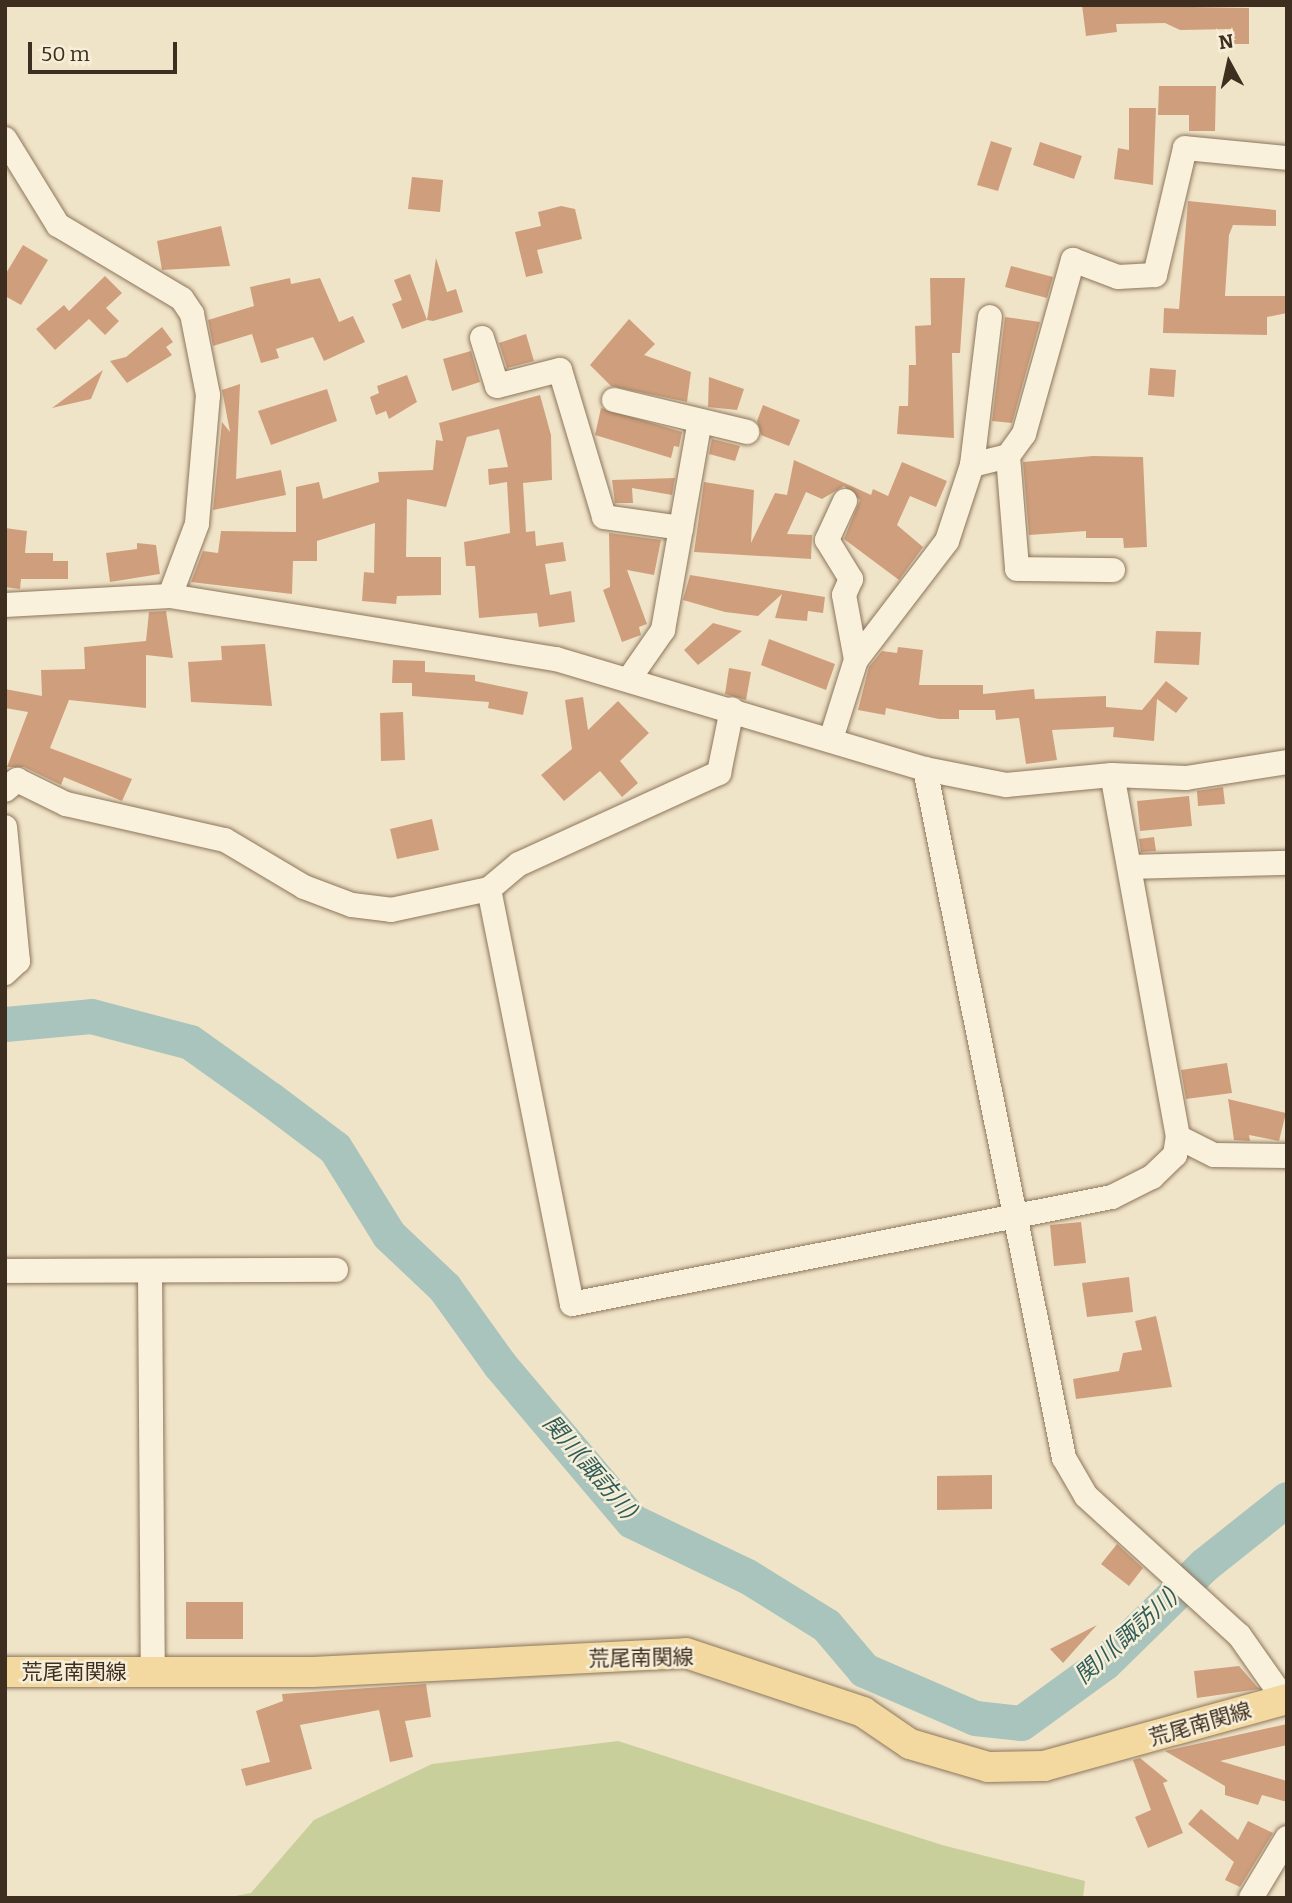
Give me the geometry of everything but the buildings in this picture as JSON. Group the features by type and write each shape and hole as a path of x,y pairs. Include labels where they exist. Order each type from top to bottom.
{"main road":[{"name":"荒尾南関線","path":"5,1672 313,1672 686,1653 863,1712 910,1744 988,1768 1044,1766 1286,1699"}],"street":[{"path":"5,139 58,225 182,299 192,314 208,395 197,524 170,596"},
{"path":"972,465 1008,456 1024,434 1073,260 1118,277 1155,275 1185,148 1287,158"},
{"path":"832,736 856,660 947,541 972,465 990,317"},
{"path":"481,338 497,386 560,370 576,415 577,443 604,517 681,528"},
{"path":"614,400 747,432"},
{"path":"629,679 663,630 700,421"},
{"path":"1008,456 1017,569 1113,570"},
{"path":"845,501 827,540 851,579 844,595 856,660"},
{"path":"5,605 170,596 556,659 832,736 925,769 1006,785 1112,775 1186,778 1287,762"},
{"path":"5,790 17,780 66,804 225,840 304,887 352,905 391,910 489,889 519,864 719,773 732,709"},
{"path":"925,769 1064,1458 1086,1496 1163,1569 1239,1635 1286,1699"},
{"path":"489,889 572,1304 1015,1216 1132,1187 1175,1155 1178,1137 1112,775"},
{"path":"5,827 18,961 5,973"},
{"path":"1130,867 1287,863"},
{"path":"1178,1137 1214,1155 1287,1156"},
{"path":"5,1271 336,1270"},
{"path":"150,1271 153,1672"},
{"path":"1251,1898 1287,1838"}],"green space":[{"path":"618,1741 942,1845 1085,1881 1083,1898 225,1898 251,1893 314,1820 432,1764"}],"waterway":[{"name":"関川(諏訪川)","path":"5,1024 91,1016 190,1042 270,1099 335,1148 389,1235 444,1287 500,1365 632,1521 747,1576 826,1625 864,1670 975,1718 1021,1723 1104,1663 1204,1565 1287,1499"}]}
